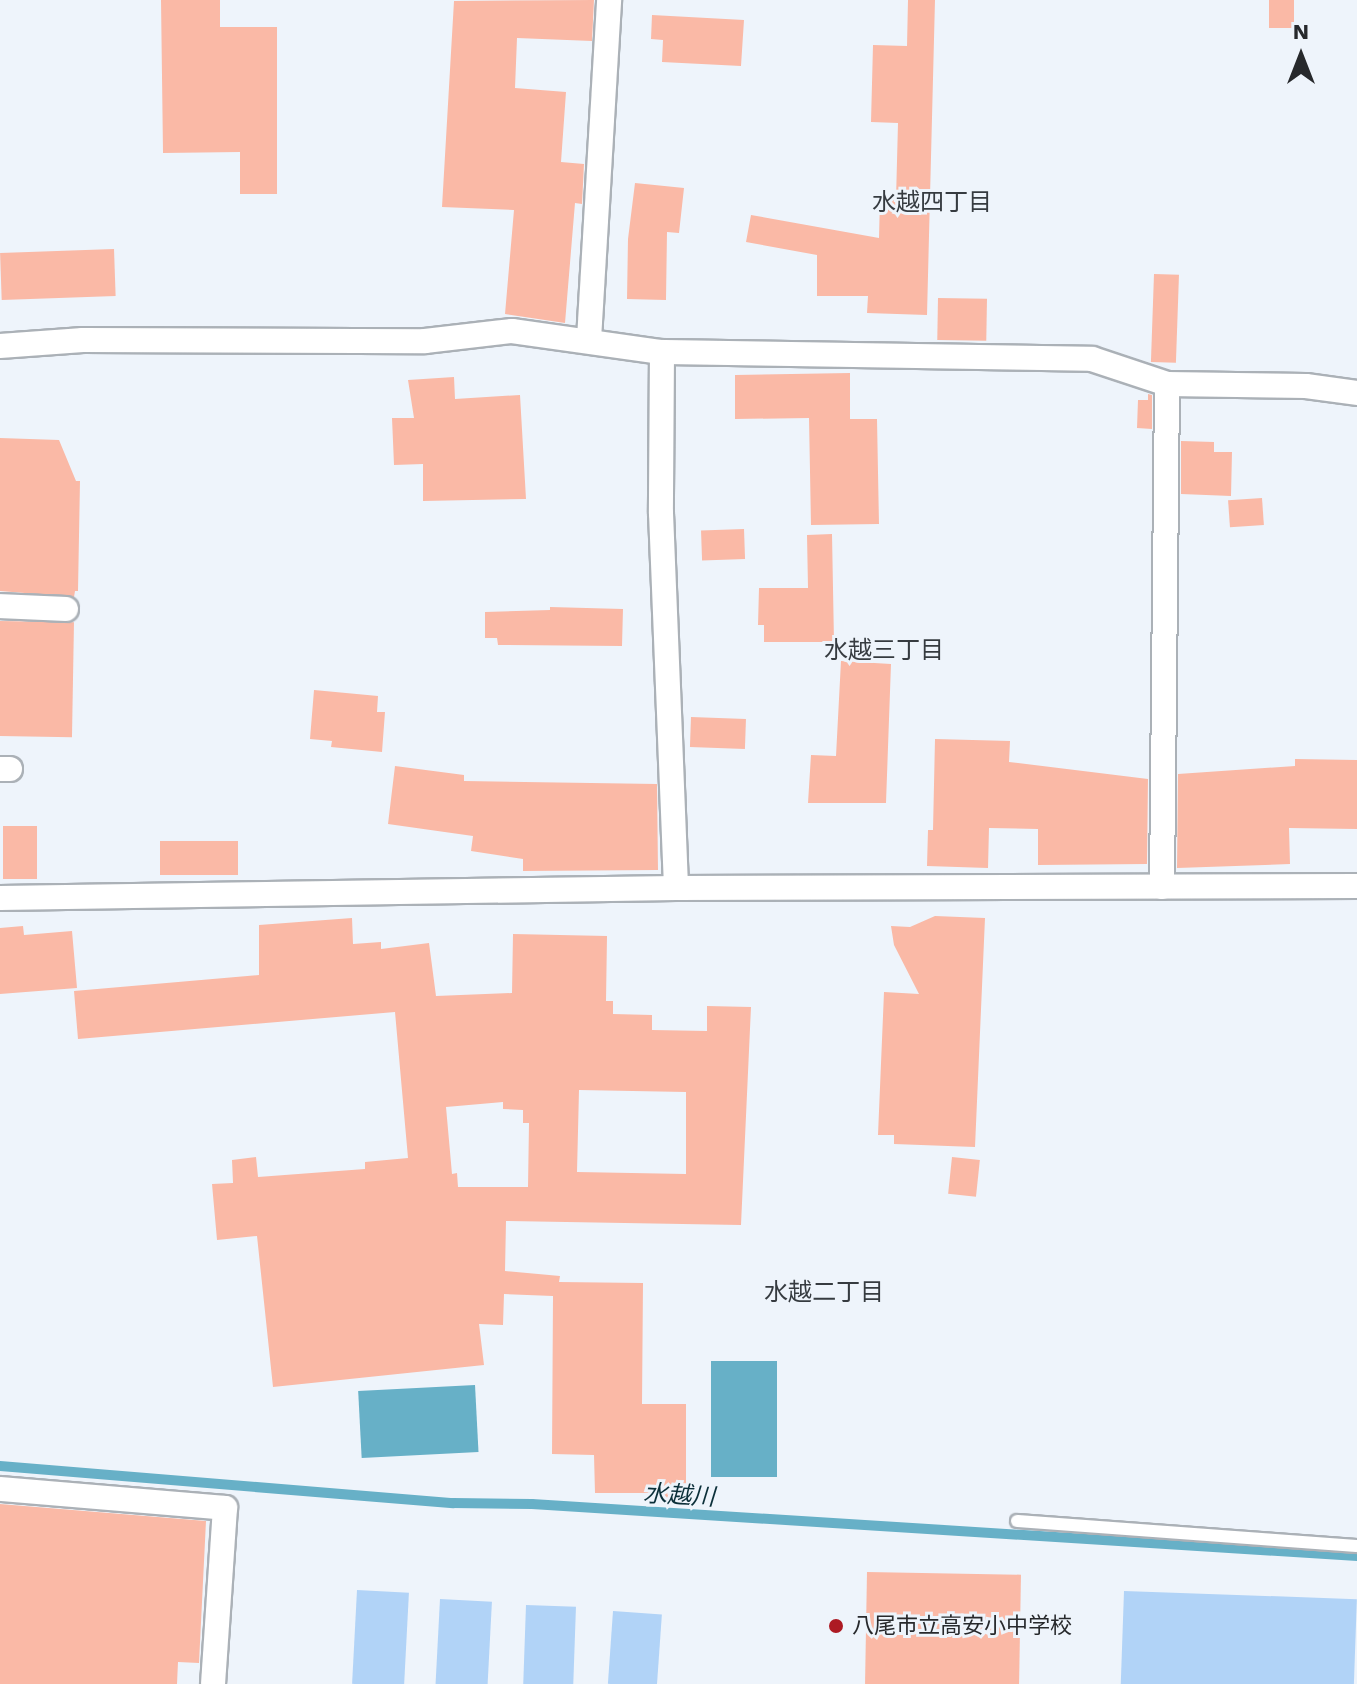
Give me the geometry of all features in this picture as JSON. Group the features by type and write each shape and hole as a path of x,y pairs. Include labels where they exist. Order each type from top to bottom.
{"street":[{"path":"589,339 609,0"},
{"path":"0,346 83,340 425,341 512,331 589,339 662,352 1092,359 1167,384 1306,386 1357,393"},
{"path":"662,352 661,513 676,888"},
{"path":"1162,887 1167,384"},
{"path":"0,606 66,609"},
{"path":"0,898 676,888 1357,886"},
{"path":"0,1489 225,1508 213,1684"}],"lane":[{"path":"1017,1521 1357,1546"}],"shaded area":[{"path":"711,1361 777,1361 777,1477 711,1477"},
{"path":"475,1385 479,1452 362,1458 358,1391"},
{"path":"357,1590 409,1593 404,1684 352,1684"},
{"path":"1124,1591 1357,1599 1354,1684 1121,1684"},
{"path":"440,1599 492,1602 488,1684 436,1684"},
{"path":"526,1605 576,1607 573,1684 523,1684"},
{"path":"613,1611 662,1614 657,1684 608,1684"}],"building":[{"path":"161,0 220,0 220,27 277,27 277,194 240,194 240,152 163,153"},
{"path":"594,0 592,41 517,38 515,88 566,92 561,162 584,164 582,204 575,203 565,323 505,314 514,210 442,207 454,1"},
{"path":"908,0 935,0 927,315 867,313 868,296 817,296 817,255 746,242 751,215 879,238 880,198 896,199 898,123 871,122 873,45 907,46"},
{"path":"1269,0 1294,0 1294,28 1269,28"},
{"path":"652,15 744,20 741,66 662,62 663,40 651,39"},
{"path":"635,183 684,188 679,233 667,232 666,300 627,299 628,239"},
{"path":"114,249 116,296 2,300 0,253"},
{"path":"1154,274 1179,275 1176,363 1151,362"},
{"path":"938,298 987,299 986,341 937,340"},
{"path":"850,373 850,419 877,419 879,524 811,525 809,418 735,419 735,375"},
{"path":"454,377 455,399 520,395 526,499 423,501 423,464 394,465 392,418 414,418 408,380"},
{"path":"1148,394 1152,395 1152,429 1137,428 1138,400 1148,400"},
{"path":"0,438 59,440 76,481 80,481 78,591 75,591 74,597 0,591"},
{"path":"1181,441 1214,442 1214,452 1232,452 1231,496 1181,494"},
{"path":"1262,498 1264,525 1230,527 1228,500"},
{"path":"744,529 745,559 702,560 701,531"},
{"path":"832,534 834,642 764,642 764,625 758,625 759,588 808,588 807,535"},
{"path":"550,607 623,609 622,646 498,645 497,638 485,638 485,612 550,610"},
{"path":"0,621 74,622 72,737 0,736"},
{"path":"841,661 891,664 886,803 808,803 811,755 836,756"},
{"path":"314,690 378,696 377,712 385,712 382,752 331,747 332,741 310,739"},
{"path":"691,717 746,719 745,749 690,747"},
{"path":"935,739 1010,741 1009,762 1148,779 1147,864 1038,865 1038,829 989,828 988,868 927,866 928,830 933,830"},
{"path":"1295,759 1357,760 1357,829 1289,828 1290,864 1177,868 1178,774 1295,766"},
{"path":"395,766 464,775 464,781 657,784 658,870 523,871 523,859 471,851 473,836 388,824"},
{"path":"3,826 37,826 37,879 3,879"},
{"path":"160,841 238,841 238,875 160,875"},
{"path":"935,916 985,918 975,1147 894,1144 894,1135 878,1135 884,992 919,994 894,945 891,926 910,927"},
{"path":"352,918 353,944 381,942 381,949 429,943 436,996 512,993 513,934 607,936 606,1001 613,1001 613,1014 652,1015 652,1030 707,1031 707,1006 751,1007 741,1225 506,1221 505,1271 560,1276 559,1282 643,1283 642,1404 686,1404 686,1502 661,1501 661,1493 595,1493 594,1455 552,1454 553,1296 504,1294 503,1325 479,1324 484,1365 273,1387 257,1236 217,1240 212,1184 233,1183 232,1160 256,1157 258,1177 365,1169 365,1162 408,1158 395,1012 78,1039 74,991 259,975 259,925","holes":["579,1090 686,1092 686,1174 577,1172","503,1102 503,1109 523,1110 523,1123 529,1123 528,1187 458,1187 457,1173 452,1174 446,1107"]},
{"path":"23,926 24,935 72,931 77,988 0,994 0,928"},
{"path":"952,1157 980,1160 976,1197 948,1194"},
{"path":"0,1504 206,1521 199,1663 178,1662 177,1684 0,1684"},
{"path":"867,1572 1021,1575 1019,1684 865,1684"}],"waterway":[{"name":"水越川","path":"0,1466 453,1503 532,1504 1357,1556"}],"place":[{"name":"八尾市立高安小中学校","path":"836,1626"}],"district":[{"name":"水越四丁目","path":"932,203"},
{"name":"水越三丁目","path":"884,651"},
{"name":"水越二丁目","path":"824,1293"}]}
